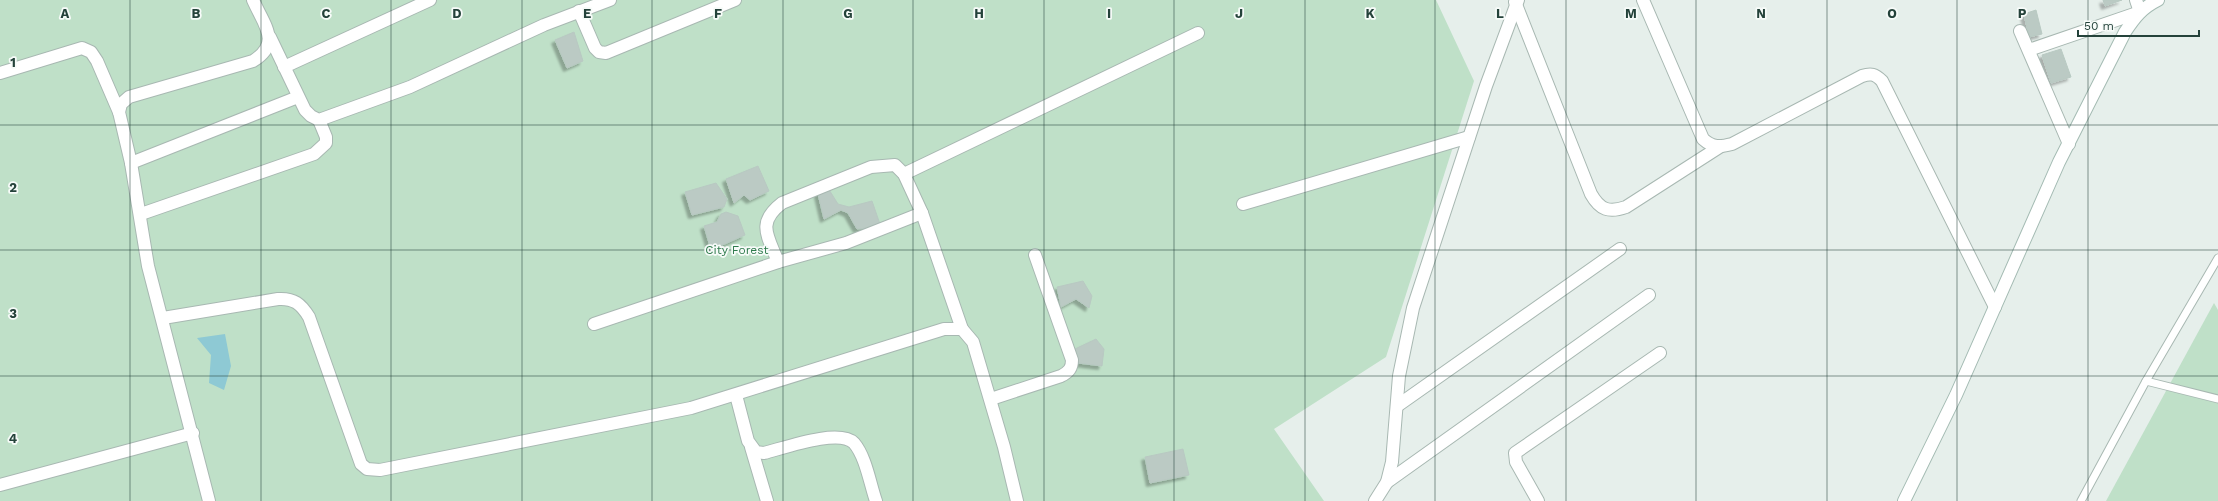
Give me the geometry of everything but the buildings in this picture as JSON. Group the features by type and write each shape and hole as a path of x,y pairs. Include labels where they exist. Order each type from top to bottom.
{"street":[{"path":"141,214 314,154 326,143 326,136 319,120 311,116 305,110 253,0"},
{"path":"284,67 430,0"},
{"path":"319,120 410,87 579,11 610,0"},
{"path":"579,11 595,48 599,52 606,53 735,0"},
{"path":"1643,0 1703,139 1710,146 1732,144 1862,76 1869,74 1876,76 1882,81 1995,307"},
{"path":"2136,0 2140,12"},
{"path":"1904,501 1956,395 2069,144 2125,32 2145,6 2158,0"},
{"path":"1516,2 1591,194 1596,203 1604,210 1615,211 1626,208 1721,146"},
{"path":"1375,501 1387,482 1395,446 1397,406 1404,348 1413,308 1469,137 1516,2"},
{"path":"2029,50 2140,12"},
{"path":"2020,31 2069,144"},
{"path":"904,174 1198,33"},
{"path":"119,112 121,104 129,97 253,61 263,55 268,47 270,37"},
{"path":"0,73 82,48 91,52 97,61 119,112 141,214 148,266 193,433 209,501"},
{"path":"131,163 298,97"},
{"path":"1243,204 1469,137"},
{"path":"778,262 767,232 766,220 770,212 782,203 871,167 895,165 904,174 922,213 962,329 973,342 991,399 1017,501"},
{"path":"594,324 778,262 846,243 922,213"},
{"path":"1397,406 1620,249"},
{"path":"991,399 1061,376 1067,373 1072,367 1072,360 1035,255"},
{"path":"1387,482 1649,295"},
{"path":"163,318 278,299 287,298 295,300 303,307 309,317 360,464 367,469 380,470 649,418 736,395 944,328 962,329"},
{"path":"1538,501 1516,462 1515,453 1523,445 1660,353"},
{"path":"736,395 767,501"},
{"path":"0,485 193,433"},
{"path":"751,447 756,452 764,453 833,436 845,437 854,444 861,455 876,501"}],"lane":[{"path":"2081,501 2146,381 2218,258"},
{"path":"2146,381 2218,399"}],"green space":[{"name":"City Forest","path":"0,0 1436,0 1474,81 1386,357 1274,429 1324,501 0,501"},
{"path":"2214,303 2218,310 2218,501 2106,501"}],"water":[{"path":"225,334 231,366 224,390 209,383 211,355 197,338"}]}
